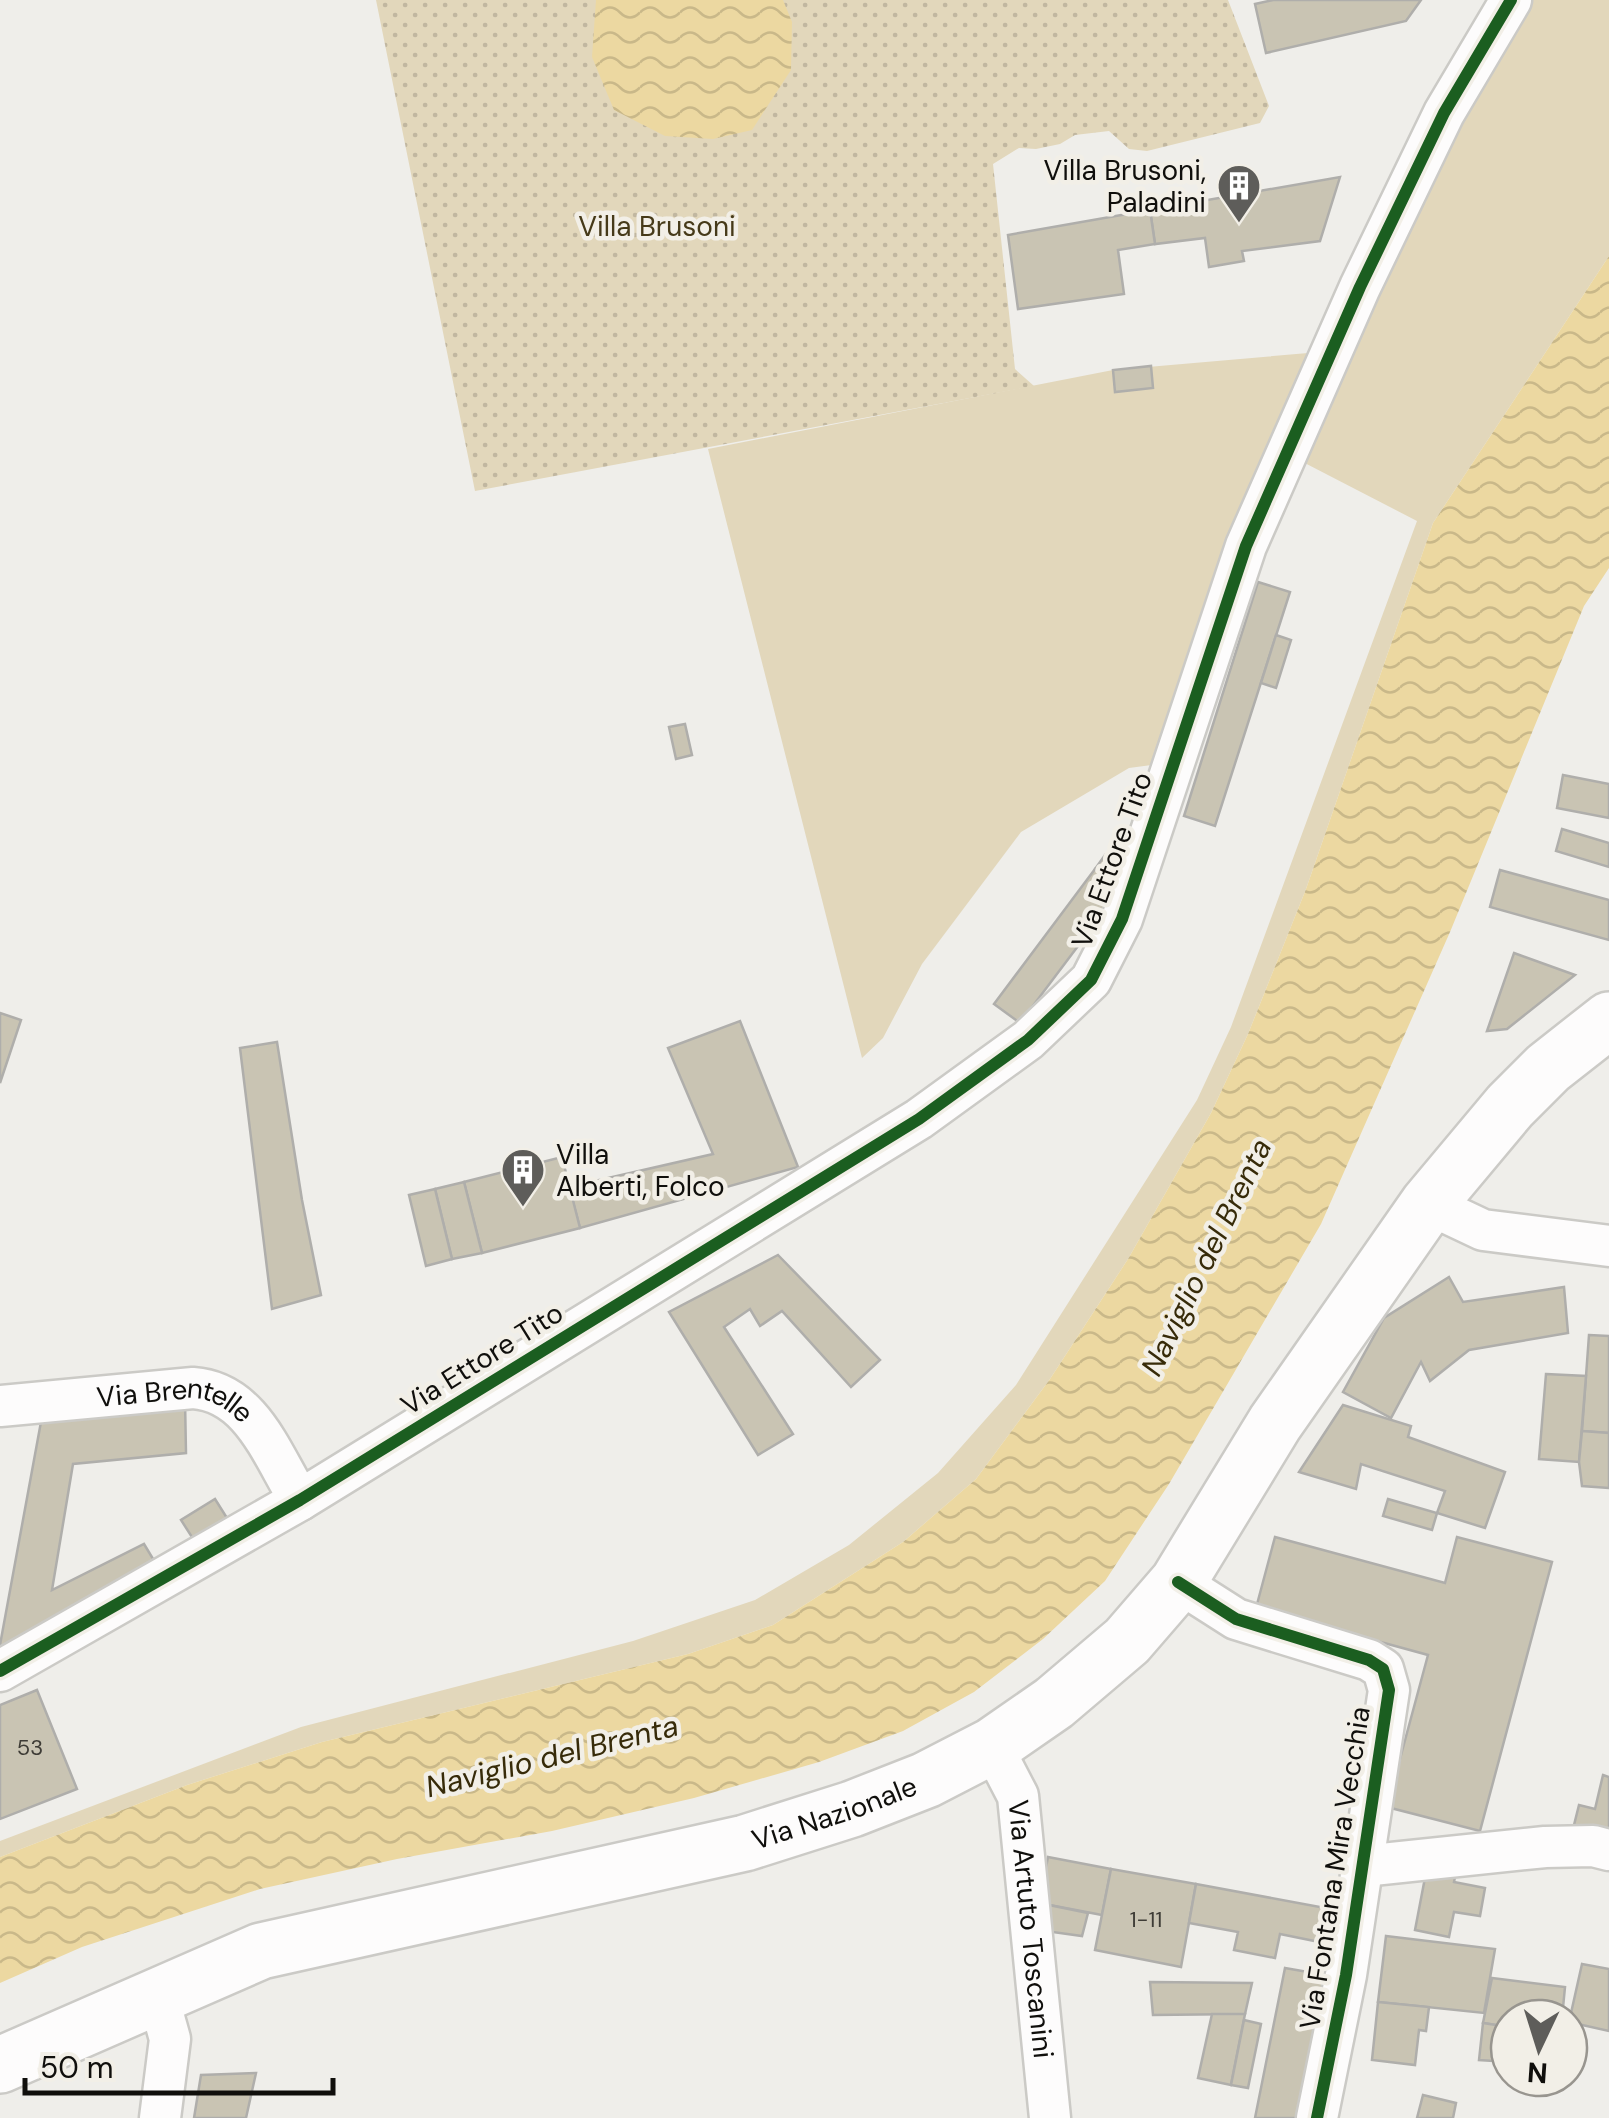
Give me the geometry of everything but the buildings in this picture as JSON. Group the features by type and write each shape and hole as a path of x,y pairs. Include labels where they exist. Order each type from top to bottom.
{"main road":[{"name":"Via Nazionale","path":"0,2065 261,1951 745,1843 907,1788 992,1746 1054,1703 1127,1641 1178,1582 1275,1422 1428,1204 1522,1094 1609,1020"}],"street":[{"name":"Via Ettore Tito","path":"0,1671 300,1500 919,1118 1028,1040 1091,980 1122,919 1246,546 1360,287 1436,130 1511,0"},
{"path":"1428,1204 1483,1230 1609,1246"},
{"name":"Via Brentelle","path":"0,1406 193,1388 212,1391 245,1410 300,1500"},
{"name":"Via Fontana Mira Vecchia","path":"1178,1582 1236,1619 1368,1660 1384,1669 1389,1690 1363,1866 1317,2118"},
{"name":"Via Artuto Toscanini","path":"992,1746 1018,1796 1050,2118"},
{"path":"1363,1866 1545,1848 1593,1846 1609,1850"},
{"path":"158,1996 170,2039 160,2118"}],"green space":[{"name":"Villa Brusoni","path":"376,0 1228,0 1269,106 1260,123 1147,151 1129,149 1109,131 1075,135 1060,144 1036,149 1019,148 993,164 1015,369 1034,386 475,491"},
{"path":"1530,0 1609,0 1609,256 1433,523 1306,889 1248,1034 1211,1113 1128,1259 1050,1379 976,1479 903,1542 773,1625 688,1654 322,1742 187,1785 0,1857 0,1841 301,1727 633,1641 755,1600 849,1545 938,1473 1016,1385 1197,1100 1231,1027 1417,521 1297,459 1439,165 1510,30"},
{"path":"1308,353 1233,533 1159,764 1129,768 1021,832 922,964 883,1038 862,1058 708,449 1113,370"}],"water":[{"path":"596,0 783,0 792,22 791,70 752,130 713,139 665,136 614,110 592,57"},
{"name":"Naviglio del Brenta","path":"1609,256 1609,568 1584,606 1450,932 1321,1224 1169,1484 1105,1581 1043,1639 974,1692 903,1731 819,1762 694,1798 552,1831 260,1889 82,1947 0,1983 0,1857 187,1785 322,1742 688,1654 773,1625 903,1542 976,1479 1050,1379 1128,1259 1211,1113 1248,1034 1306,889 1433,523"}],"cycle path":[{"path":"0,1671 300,1500 919,1119 1028,1040 1091,980 1122,919 1246,546 1360,287 1444,113 1511,0"},
{"path":"1178,1582 1236,1619 1369,1660 1383,1669 1389,1690 1346,1975 1317,2118"}],"place":[{"name":"Villa Brusoni, Paladini","path":"1239,224"},
{"name":"Villa Alberti, Folco","path":"523,1208"}]}
